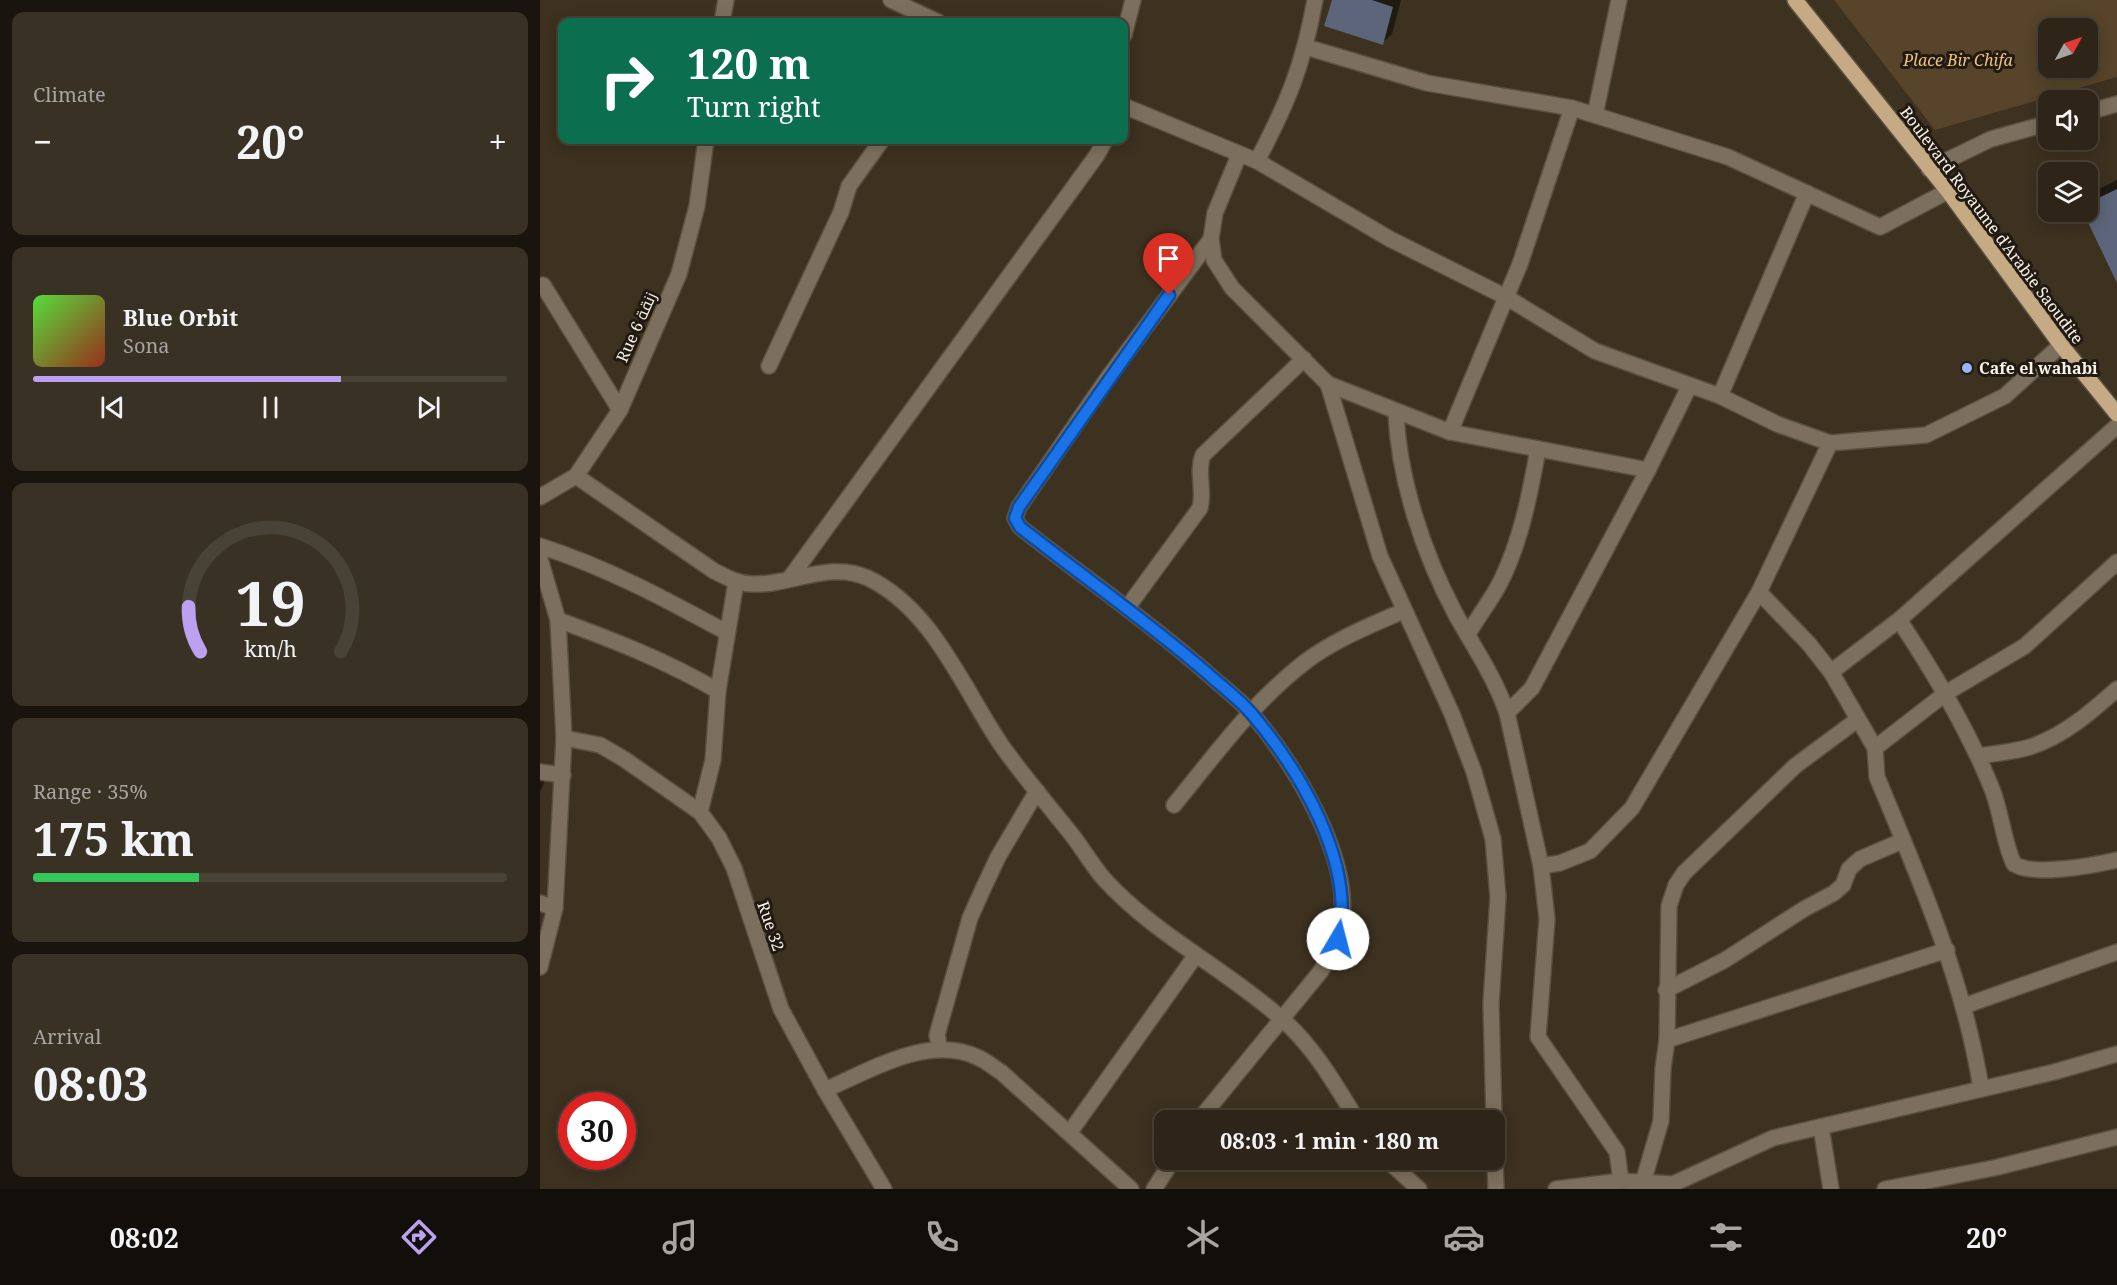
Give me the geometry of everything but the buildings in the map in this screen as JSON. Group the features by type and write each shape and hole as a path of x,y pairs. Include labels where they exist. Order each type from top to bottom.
{"main road":[{"name":"Boulevard Royaume d'Arabie Saoudite","path":"1796,0 1948,191 2061,345 2117,414"}],"street":[{"path":"723,18 726,0"},
{"path":"891,0 915,4 929,18"},
{"path":"1128,19 1133,0"},
{"path":"1257,161 1284,109 1306,47 1315,0"},
{"path":"1595,116 1619,0"},
{"path":"1306,47 1427,83 1572,108 1728,157 1880,226 1948,191"},
{"path":"2098,109 2117,104"},
{"path":"1128,108 1257,161 1390,239 1506,297 1595,351 1689,387 1720,396 1777,424 1830,443 1926,435 2005,396 2061,345"},
{"path":"1450,432 1506,297 1572,108"},
{"path":"1929,169 1991,139 2038,126"},
{"name":"Rue 6 زنقة","path":"540,497 576,476 620,410 679,274 697,206 705,144"},
{"path":"769,366 841,212 849,186 879,144"},
{"path":"790,578 1102,144"},
{"path":"1239,155 1215,213 1211,239 1214,260 1232,288 1328,384 1396,413 1450,432 1648,470"},
{"path":"1720,396 1808,193"},
{"path":"1207,1110 1321,971 1331,954 1342,925 1336,860 1329,839 1280,751 1250,711 1191,659 1020,527 1015,518 1019,507 1107,379 1211,239"},
{"path":"540,287 543,285 620,410"},
{"path":"1127,608 1200,508 1203,497 1199,464 1203,455 1304,359"},
{"path":"1328,384 1376,544 1402,611 1452,714 1474,772 1493,839 1498,897 1491,1004 1494,1110"},
{"path":"1507,713 1532,688 1648,470 1689,387"},
{"path":"1396,413 1398,445 1429,554 1455,613 1499,689 1507,713 1541,867 1547,919 1538,1037 1617,1152 1621,1181"},
{"path":"1831,672 1899,620 2117,426"},
{"path":"1541,867 1560,863 1590,851 1632,808 1759,592 1830,443"},
{"path":"1468,634 1499,585 1510,560 1532,485 1538,448"},
{"path":"576,476 714,571 736,582 753,584 823,572 847,573 867,578 894,597 923,624 1003,747 1104,878 1144,916 1281,1018 1308,1045 1351,1110"},
{"path":"540,546 584,560 726,632"},
{"path":"540,559 558,620 564,738 555,908 540,967"},
{"path":"1875,748 1947,693 2025,646 2117,562"},
{"path":"700,812 713,760 718,691 736,582"},
{"path":"1759,592 1809,644 1831,672 1875,748 1877,777 1947,950 1975,1047 1981,1088"},
{"path":"1174,805 1250,711 1306,661 1344,637 1402,611"},
{"path":"558,620 612,639 684,671 718,691"},
{"path":"1899,620 1947,693 1979,756 1998,802 2014,864 2038,869 2076,867 2117,860"},
{"path":"1979,756 2029,748 2052,738 2089,713 2117,689"},
{"path":"1642,1186 1661,1121 1663,1068 1667,1040 1666,990 1671,939 1670,906 1676,885 1683,873 1795,766 1857,720"},
{"name":"Rue 32","path":"564,738 600,745 700,812 719,837 734,868 782,1009 825,1090 884,1189"},
{"path":"540,772 563,776"},
{"path":"940,1049 937,1035 970,918 998,857 1037,791"},
{"path":"1666,990 1725,960 1804,909 1834,893 1843,885 1849,869 1860,859 1902,841"},
{"path":"540,903 555,908"},
{"path":"1667,1040 1947,950"},
{"path":"1964,1006 2117,952"},
{"path":"1070,1132 1196,955"},
{"path":"825,1090 877,1067 940,1049 976,1056 1001,1072 1131,1189"},
{"path":"1556,1189 1621,1181 1642,1186 1672,1184 1759,1143 2054,1072 2117,1054"},
{"path":"1821,1127 1832,1189"},
{"path":"1885,1189 1994,1168 2117,1137"},
{"path":"1154,1189 1166,1170"},
{"path":"1398,1170 1419,1189"},
{"path":"1495,1170 1496,1189"}],"green space":[{"name":"Place Bir Chifa","path":"1834,0 2117,0 2117,77 2072,90 2038,90 2038,100 1935,130"}],"place":[{"name":"Cafe el wahabi","path":"1967,368"}],"route":[{"path":"1169,295 1107,379 1019,507 1015,518 1020,527 1138,616 1250,711 1280,751 1329,839 1336,860 1342,907 1342,925 1338,939"}]}
